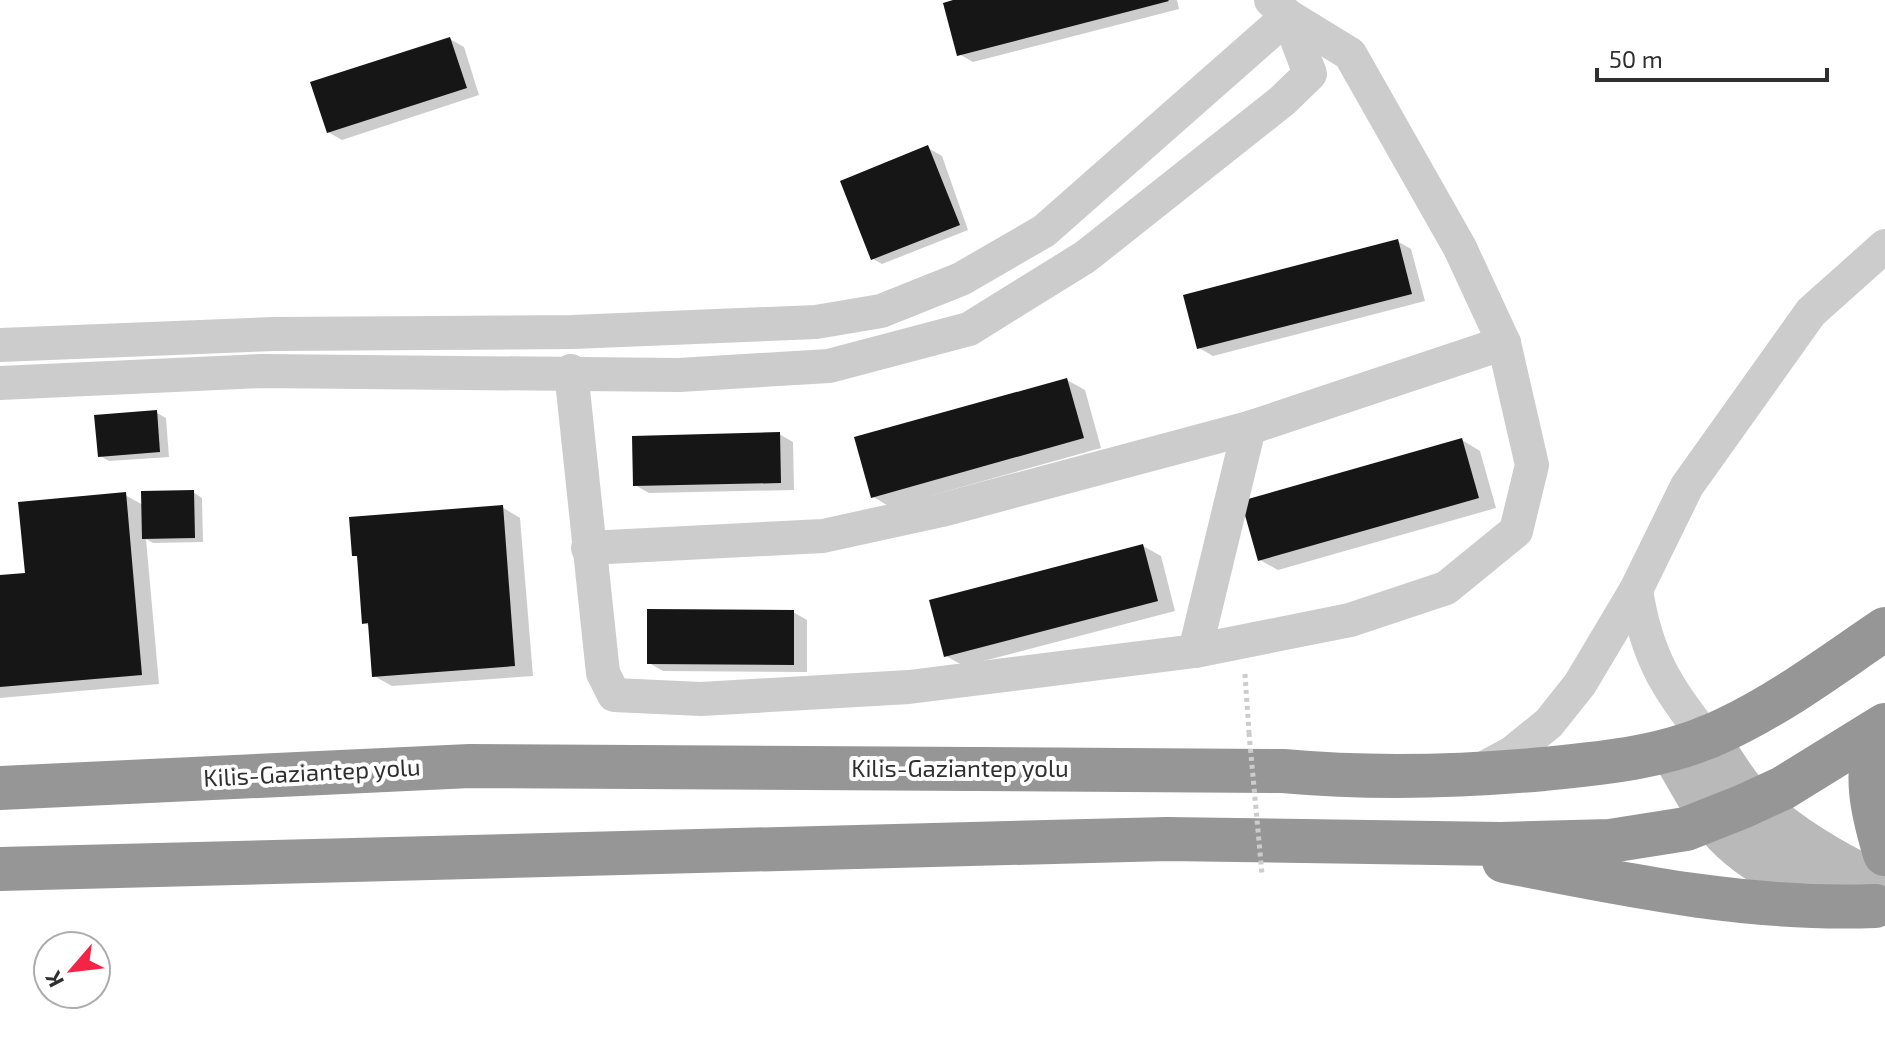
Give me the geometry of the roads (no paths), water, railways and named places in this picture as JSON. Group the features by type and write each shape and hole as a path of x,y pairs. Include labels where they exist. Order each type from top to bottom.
{"highway":[{"name":"Kilis-Gaziantep yolu","path":"0,788 470,766 1283,771 1364,779 1474,774 1614,762 1688,744 1772,705 1885,629"},
{"path":"0,869 1167,839 1411,844 1610,841 1654,836 1713,819 1783,788 1882,727"},
{"path":"1882,727 1870,752 1868,773 1874,818 1885,854"},
{"path":"1411,844 1641,888 1814,908 1882,900"}],"street":[{"path":"571,371 603,673 614,695 701,699 909,687 1195,651 1350,620 1446,588 1516,531 1532,465 1504,343 1460,248 1350,54 1279,8"},
{"path":"0,345 274,334 572,332 816,322 881,311 961,279 1044,231 1279,8"},
{"path":"0,383 262,371 571,371 679,375 829,366 969,329 1085,257 1282,101 1310,74 1279,8"},
{"path":"1474,774 1512,753 1549,723 1580,684 1636,590 1687,486 1811,312 1885,246"},
{"path":"588,548 823,536 942,510 1249,428 1504,343"},
{"path":"1195,651 1249,428"},
{"path":"1636,590 1643,633 1688,744 1713,819 1753,856 1791,877 1846,900 1882,900"},
{"path":"1688,744 1753,802 1882,900"}]}
